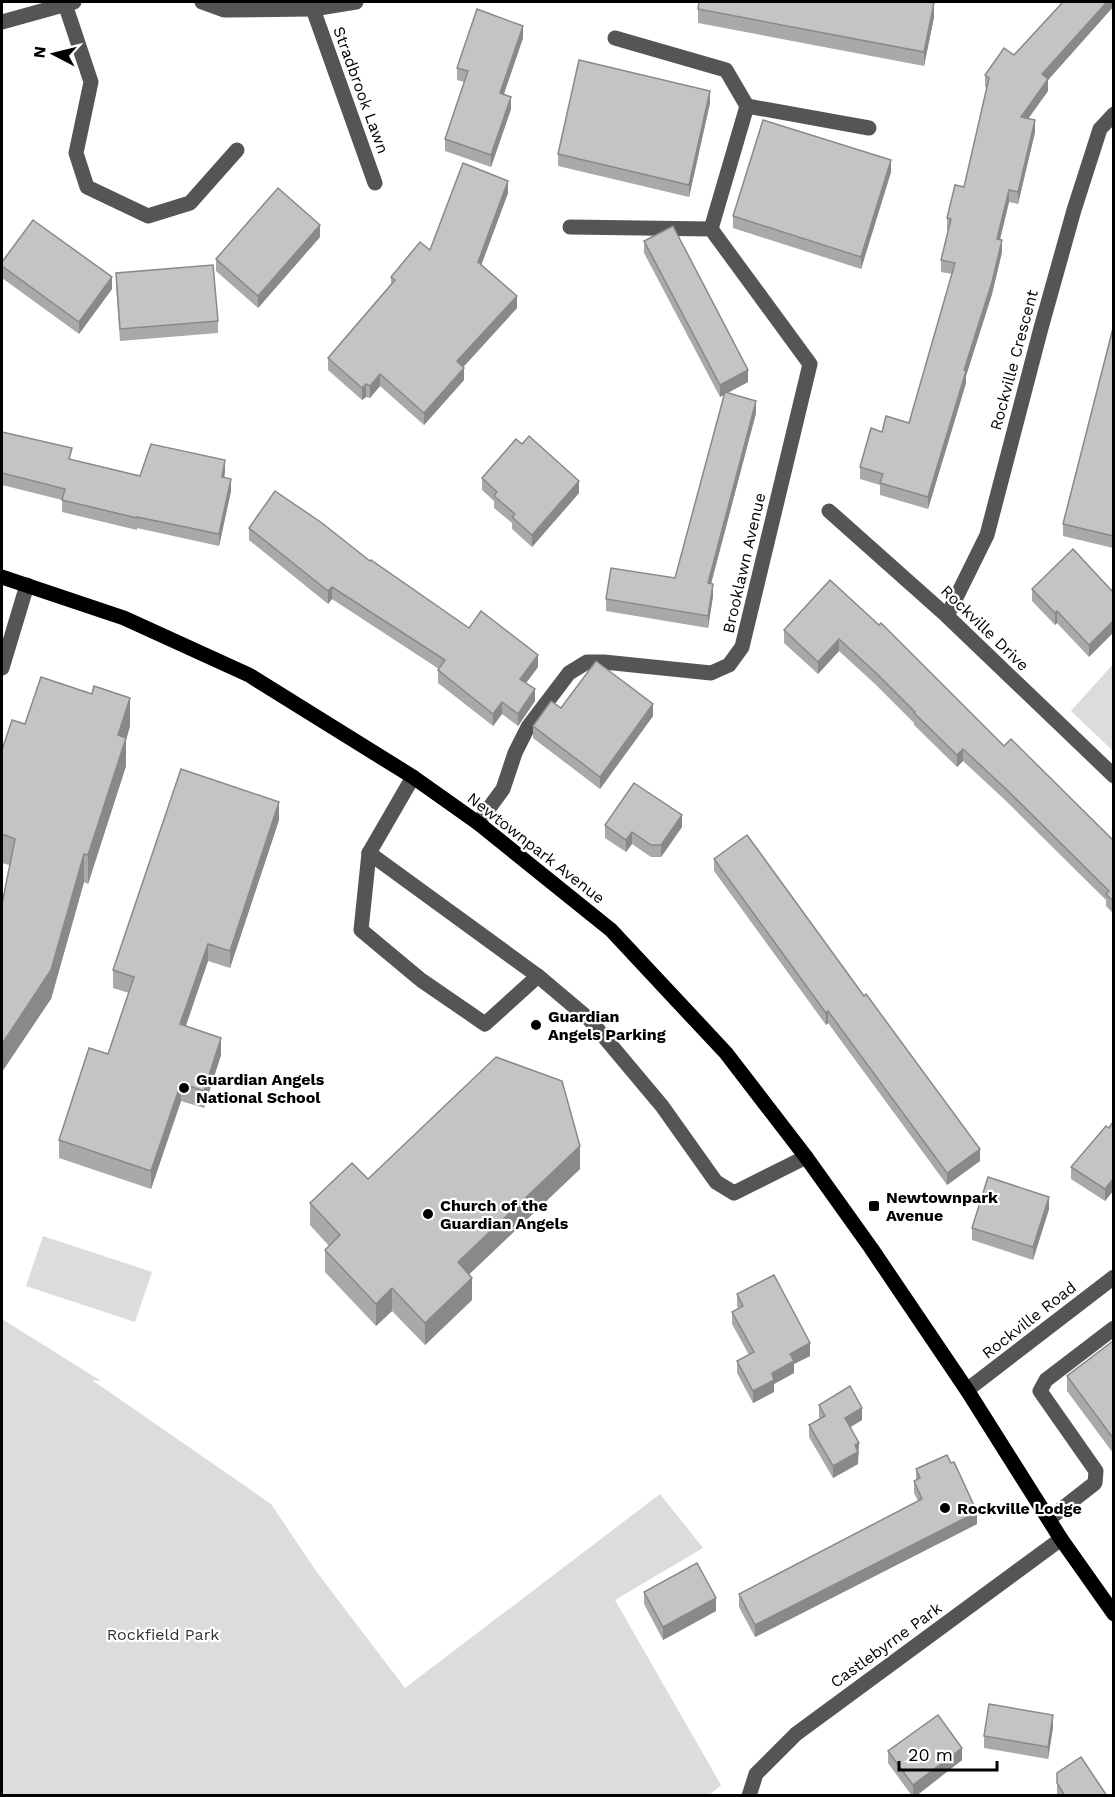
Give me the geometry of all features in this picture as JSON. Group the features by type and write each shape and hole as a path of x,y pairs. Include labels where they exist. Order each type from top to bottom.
{"main road":[{"name":"Newtownpark Avenue","path":"2,577 124,618 249,675 413,777 478,823 611,930 726,1053 806,1157 967,1390 1061,1539 1113,1614"}],"street":[{"name":"Stradbrook Lawn","path":"202,2 224,10 313,9 356,2"},
{"path":"2,22 69,3 91,82 76,153 87,187 147,216 190,203 237,150"},
{"name":"Stradbrook Lawn","path":"313,9 375,183"},
{"path":"570,227 711,230 747,106 726,70 615,38"},
{"path":"747,106 869,128"},
{"name":"Rockville Crescent","path":"947,616 987,536 1074,210 1100,129 1113,114"},
{"name":"Brooklawn Avenue","path":"478,823 503,789 515,753 528,727 570,673 587,662 711,673 729,665 742,647 810,364 711,230"},
{"name":"Rockville Drive","path":"829,511 947,616 1113,776"},
{"path":"2,668 27,585"},
{"path":"413,777 369,853 361,930 421,980 484,1024 538,976"},
{"path":"369,853 538,976 589,1019 662,1106 716,1182 734,1192 806,1157"},
{"name":"Rockville Road","path":"967,1390 1113,1277"},
{"path":"1049,1519 1095,1483 1096,1471 1040,1391 1046,1380 1113,1328"},
{"name":"Castlebyrne Park","path":"749,1796 756,1774 796,1734 1061,1539"}],"green space":[{"path":"1113,664 1113,751 1071,711"},
{"path":"43,1236 152,1272 135,1322 26,1286"},
{"name":"Rockfield Park","path":"2,1319 101,1381 92,1380 271,1504 316,1571 405,1688 660,1494 703,1548 615,1600 721,1785 708,1796 2,1795"}],"building":[{"path":"699,2 934,3 924,52 698,9"},
{"path":"1063,2 1107,2 1042,74 1048,79 1021,117 1035,120 1018,192 1009,190 997,239 1002,240 992,282 928,497 880,483 883,474 860,467 871,428 882,432 886,416 909,423 955,263 941,260 951,219 947,218 955,185 964,187 989,78 985,75 1004,48 1014,55"},
{"path":"477,9 523,26 500,93 511,97 491,155 445,139 468,71 457,68"},
{"path":"579,60 710,91 689,185 558,154"},
{"path":"763,120 891,160 861,257 733,216"},
{"path":"463,163 508,181 478,262 517,296 457,361 464,368 424,413 380,374 370,386 366,384 362,388 328,358 395,280 391,277 420,242 430,250"},
{"path":"278,188 320,225 258,296 216,259"},
{"path":"33,220 112,277 79,322 2,266 2,262"},
{"path":"673,226 748,370 720,385 644,241"},
{"path":"213,265 218,321 120,329 116,273"},
{"path":"1113,328 1113,536 1063,524"},
{"path":"725,392 756,401 708,583 713,584 708,616 606,599 611,568 675,578"},
{"path":"2,432 72,448 69,459 140,476 151,444 225,460 222,477 231,479 219,534 62,500 65,489 2,473"},
{"path":"529,436 579,481 532,535 512,517 515,514 494,496 497,492 482,478 516,439 522,444"},
{"path":"275,491 322,523 370,561 469,628 481,611 538,655 520,679 535,689 518,714 502,702 493,714 438,670 445,660 332,587 328,591 249,528"},
{"path":"1073,549 1113,592 1113,621 1089,645 1057,611 1055,613 1032,589"},
{"path":"830,580 879,625 881,623 1004,746 1011,739 1113,840 1113,901 1106,894 1109,891 1005,788 963,749 957,755 839,639 818,662 784,630"},
{"path":"596,661 653,704 600,777 533,726 551,701 561,708"},
{"path":"41,677 92,694 94,686 130,698 118,735 126,738 88,855 84,854 51,970 2,1044 2,904 15,839 2,834 2,750 12,720 25,724"},
{"path":"181,769 279,802 230,951 208,944 180,1024 221,1038 204,1091 181,1083 151,1171 59,1140 89,1048 108,1054 134,977 113,970"},
{"path":"634,783 682,815 661,845 651,845 632,832 626,840 605,825"},
{"path":"747,835 864,996 866,994 980,1149 947,1173 828,1011 826,1013 714,859"},
{"name":"Church of the Guardian Angels","path":"496,1057 562,1081 580,1146 458,1262 472,1278 425,1323 392,1288 376,1304 325,1250 340,1235 310,1203 352,1163 368,1179"},
{"path":"1113,1122 1113,1179 1105,1189 1071,1167 1106,1126 1109,1128"},
{"path":"988,1177 1049,1197 1033,1247 972,1228"},
{"path":"774,1275 810,1343 790,1354 794,1361 772,1373 774,1380 753,1391 737,1361 754,1352 732,1312 743,1306 737,1294"},
{"path":"1113,1341 1113,1438 1067,1376"},
{"path":"850,1386 862,1408 845,1418 859,1443 855,1445 858,1452 833,1466 809,1425 825,1416 819,1405"},
{"path":"947,1455 951,1463 954,1462 977,1512 755,1625 739,1594 922,1499 914,1481 920,1478 916,1469"},
{"path":"697,1563 716,1598 663,1627 644,1592"},
{"path":"989,1704 1053,1715 1048,1747 984,1736"},
{"path":"938,1715 962,1748 913,1785 888,1751"},
{"path":"1081,1757 1107,1796 1065,1796 1057,1783 1057,1773"}],"place":[{"name":"Guardian Angels Parking","path":"536,1025"},
{"name":"Guardian Angels National School","path":"184,1088"},
{"name":"Newtownpark Avenue","path":"874,1206"},
{"name":"Church of the Guardian Angels","path":"428,1214"},
{"name":"Rockville Lodge","path":"945,1508"}]}
